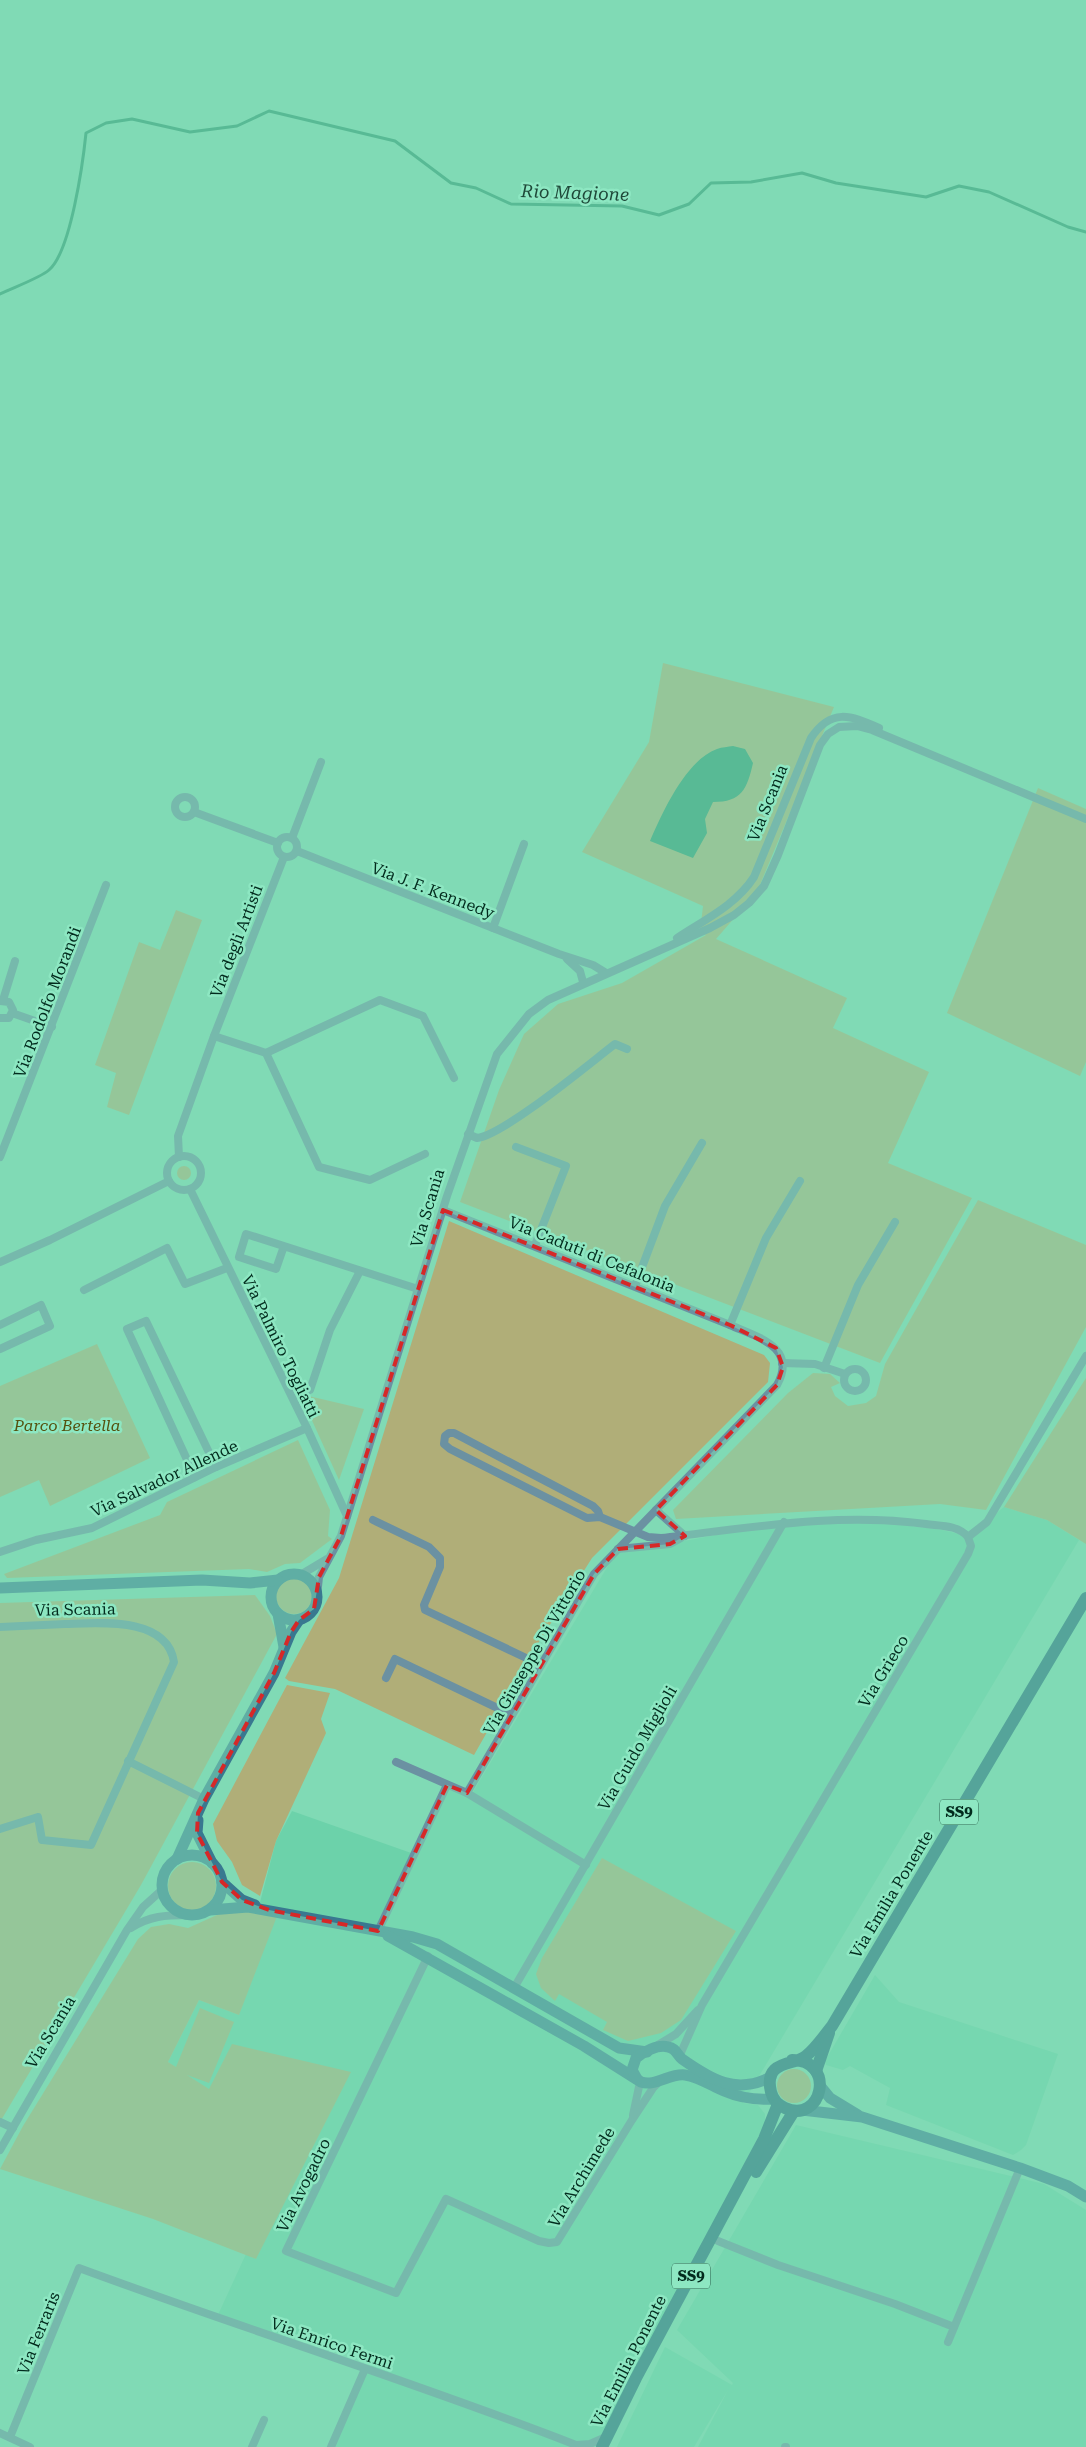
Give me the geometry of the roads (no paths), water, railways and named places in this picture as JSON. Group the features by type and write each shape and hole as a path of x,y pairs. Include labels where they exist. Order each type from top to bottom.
{"main road":[{"name":"Via Scania","path":"0,1588 222,1580 250,1583 278,1580 290,1574 302,1574"},
{"path":"302,1574 313,1584 317,1596"},
{"path":"271,1602 274,1586 278,1580"},
{"path":"250,1583 271,1602 278,1614 284,1651"},
{"name":"Via Scania","path":"162,1888 166,1872 177,1860 204,1799 265,1690 299,1620 314,1608 317,1596"},
{"name":"Via Emilia Ponente","path":"832,2026 1086,1598"},
{"path":"278,1614 292,1620 299,1620"},
{"name":"Via Scania","path":"198,1813 197,1833 221,1875 222,1882"},
{"path":"177,1860 196,1856 213,1864"},
{"path":"210,1910 220,1898 222,1882"},
{"path":"222,1882 242,1900 269,1910 437,1944 619,2048 648,2051 669,2047 679,2057 698,2070 736,2086 756,2085 771,2077 780,2066 792,2060 803,2061 816,2071 820,2088 830,2098 862,2117"},
{"path":"162,1888 171,1906 188,1915"},
{"name":"Via Scania","path":"188,1915 238,1907 269,1910"},
{"path":"378,1931 428,1956 638,2080 648,2083 668,2076 687,2075 725,2092 742,2097 776,2102 798,2110 862,2117 1020,2168 1068,2186 1086,2197"},
{"path":"506,2002 514,1988"},
{"name":"SS9","path":"792,2060 805,2057 832,2026"},
{"name":"SS9","path":"816,2071 832,2026"},
{"path":"638,2080 632,2070 634,2062 637,2057 648,2051"},
{"path":"668,2076 679,2067 679,2057"},
{"path":"771,2077 770,2089 776,2102"},
{"path":"798,2110 815,2102 820,2088"},
{"name":"Via Emilia Ponente","path":"605,2444 636,2378 764,2139 776,2102"},
{"name":"Via Emilia Ponente","path":"605,2444 785,2122 798,2110"}],"street":[{"name":"Via Scania","path":"660,950 730,902 748,886 754,877 811,738 826,720 838,716 856,719 912,745 1086,818"},
{"name":"Via Scania","path":"317,1596 319,1577 341,1536 443,1210 497,1054 511,1034 529,1014 548,1000 606,972 710,928 734,914 756,896 764,886 778,855 820,745 828,734 839,727 857,726 912,745"},
{"path":"292,838 321,762"},
{"path":"194,812 278,843"},
{"path":"283,838 292,838 297,844 297,851 291,857 284,857 278,852 278,843 283,838"},
{"path":"493,928 524,844"},
{"name":"Via J. F. Kennedy","path":"297,851 559,954"},
{"name":"Via degli Artisti","path":"180,1157 178,1136 214,1036 284,857"},
{"name":"Via Rodolfo Morandi","path":"0,1157 106,885"},
{"path":"559,954 593,965 606,972"},
{"path":"559,954 574,964 580,971 584,982"},
{"path":"0,1018 9,1018 12,1013 11,1004 1,1000 15,961"},
{"path":"214,1036 266,1053 380,1000 424,1016 454,1078"},
{"path":"12,1013 52,1027"},
{"path":"468,1134 477,1138 493,1132 566,1082 615,1044 627,1049"},
{"path":"266,1053 319,1167 370,1180 425,1154"},
{"path":"635,1286 666,1206 702,1143"},
{"path":"516,1147 566,1166 536,1245"},
{"path":"180,1157 194,1159 200,1167 199,1180 190,1188 181,1189 169,1181 168,1167 172,1161 180,1157"},
{"path":"0,1262 58,1236 169,1181"},
{"path":"730,1325 766,1238 800,1181"},
{"name":"Via Palmiro Togliatti","path":"190,1188 227,1268 307,1428 347,1516"},
{"name":"Via Caduti di Cefalonia","path":"443,1210 536,1245 768,1342 776,1348 782,1363"},
{"path":"824,1368 858,1285 895,1222"},
{"path":"284,1246 276,1269 239,1257 246,1234 284,1246 360,1271 418,1289"},
{"path":"84,1290 167,1248 185,1284 227,1268"},
{"path":"310,1390 330,1330 360,1271"},
{"path":"0,1325 42,1305 50,1326 0,1349"},
{"path":"195,1477 126,1329 146,1321 216,1467"},
{"path":"600,1517 598,1511 593,1506 513,1463 454,1433 449,1433 445,1436 444,1444 457,1453 587,1518 600,1517 648,1537 685,1536 784,1522 848,1520 917,1523 958,1528 968,1536 987,1522 1086,1356"},
{"path":"782,1363 800,1363 845,1374"},
{"name":"Via Giuseppe Di Vittorio","path":"467,1793 594,1574 777,1385 782,1377 782,1363"},
{"name":"Via Salvador Allende","path":"0,1552 36,1540 92,1528 216,1467 307,1428"},
{"path":"656,1510 685,1536"},
{"path":"373,1520 428,1547 440,1558 440,1567 424,1605 425,1610 541,1665"},
{"name":"Via Guido Miglioli","path":"514,1988 784,1522"},
{"path":"618,1549 670,1544 685,1536"},
{"name":"Via Grieco","path":"702,2005 968,1554 971,1546 968,1536"},
{"name":"Via Scania","path":"302,1574 327,1559"},
{"name":"Via Scania","path":"0,1627 128,1624 152,1633 166,1644 170,1648 174,1662 91,1845 42,1840 38,1817 0,1829"},
{"path":"386,1678 395,1659 512,1715"},
{"path":"128,1761 204,1799"},
{"path":"396,1762 467,1793 586,1864"},
{"path":"378,1931 447,1785"},
{"name":"Via Scania","path":"0,2150 127,1930 138,1920 162,1888"},
{"name":"Via Scania","path":"138,1920 162,1915 188,1915"},
{"name":"Via Avogadro","path":"428,1956 286,2251 396,2293 446,2199"},
{"path":"648,2051 676,2034 702,2005"},
{"path":"679,2057 702,2005"},
{"name":"Via Archimede","path":"446,2199 539,2241 548,2244 557,2242 652,2088 668,2076"},
{"path":"632,2120 638,2080"},
{"path":"0,2122 13,2128"},
{"path":"948,2342 1020,2168"},
{"path":"718,2241 778,2265 895,2304 954,2327"},
{"name":"Via Enrico Fermi","path":"79,2268 577,2446"},
{"name":"Via Ferraris","path":"10,2437 79,2268"},
{"path":"331,2447 365,2369"},
{"path":"252,2447 264,2420"},
{"path":"0,2432 30,2447"},
{"path":"577,2446 605,2444"}],"waterway":[{"name":"Rio Magione","path":"0,294 45,273 57,260 64,245 75,205 86,133 106,123 132,119 190,132 237,126 269,111 395,141 451,183 476,188 511,204 622,206 659,215 689,204 711,183 751,182 802,173 836,183 926,197 959,186 989,192 1068,227 1086,232"}],"park label":[{"name":"Parco Bertella","path":"67,1425"}]}
